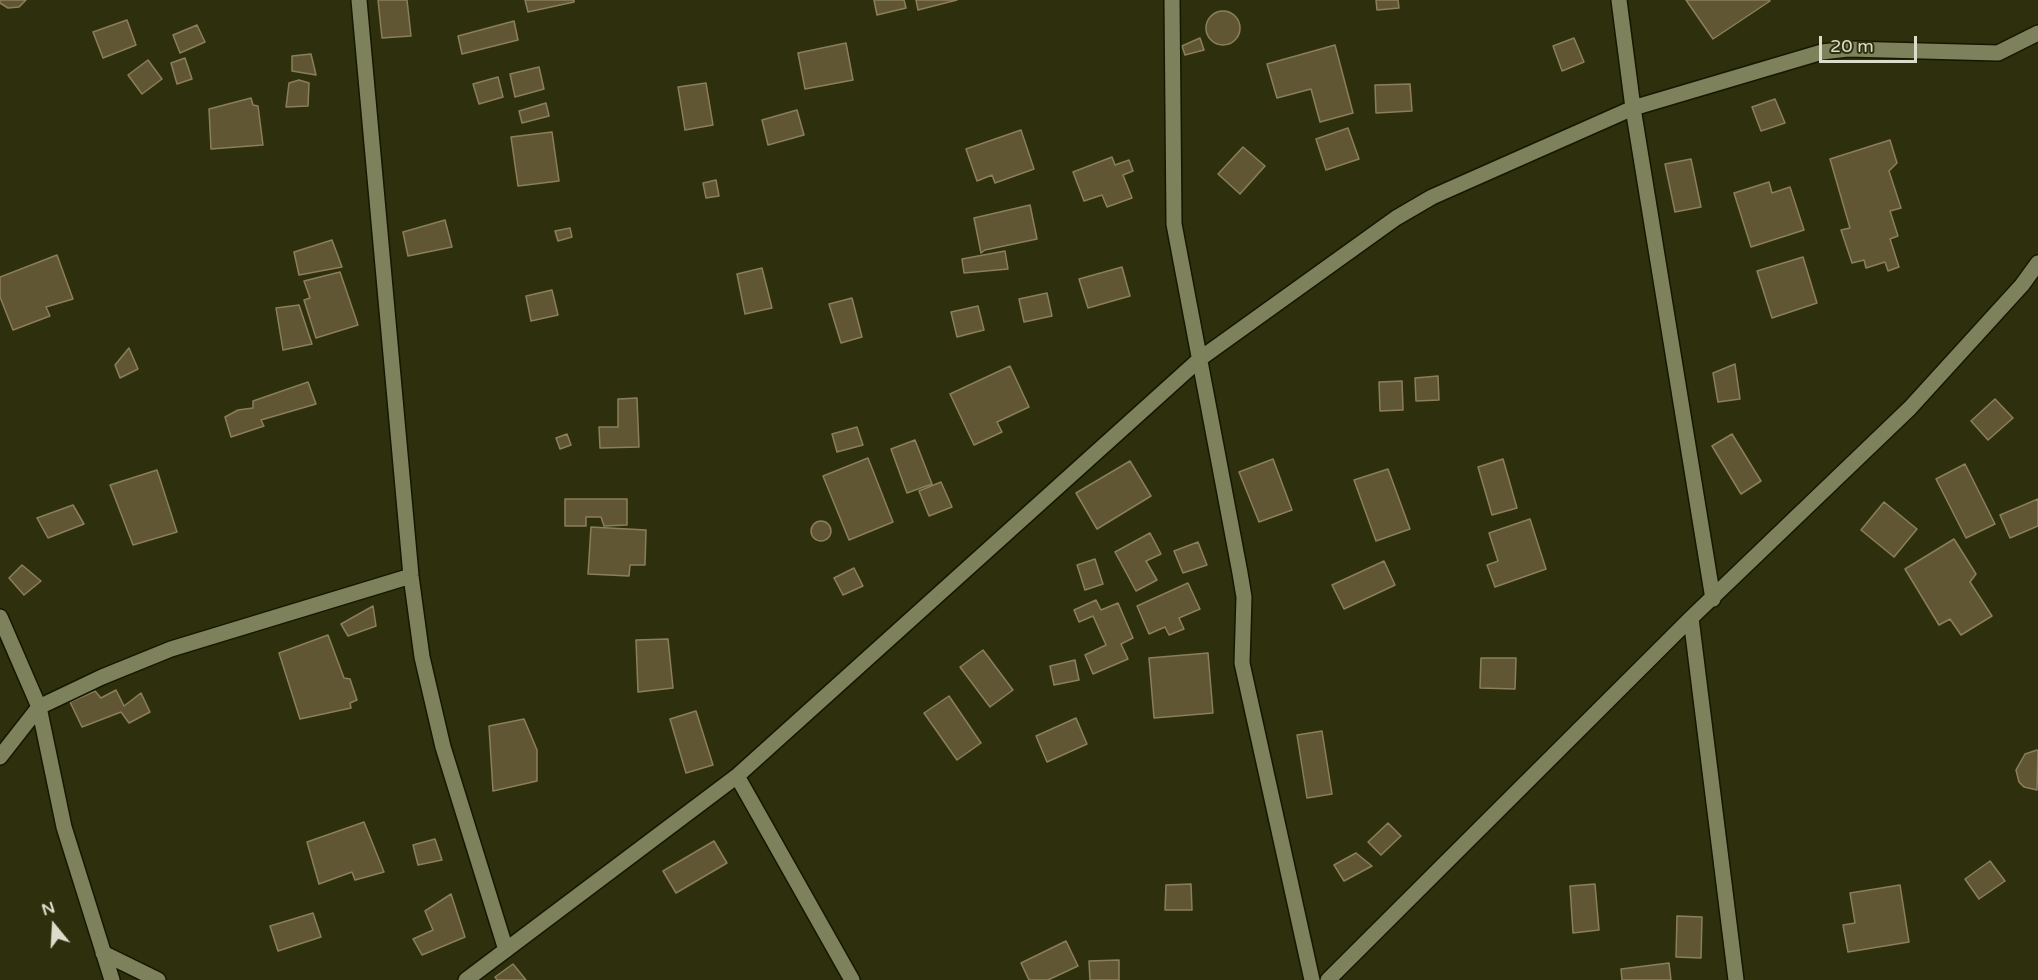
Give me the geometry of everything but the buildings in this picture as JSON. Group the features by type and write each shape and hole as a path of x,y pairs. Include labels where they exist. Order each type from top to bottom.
{"street":[{"path":"358,0 411,576 422,657 443,747 506,950"},
{"path":"1172,0 1174,224 1201,358 1244,597 1242,663 1312,980"},
{"path":"1619,0 1633,108 1713,599"},
{"path":"466,980 737,776 1201,358 1396,218 1432,197 1633,108 1822,52 1848,49 1998,53 2038,33"},
{"path":"1328,980 1691,618 1910,408 2038,263"},
{"path":"0,758 39,707 171,649 411,576"},
{"path":"0,616 39,707 64,827 112,980"},
{"path":"1691,618 1736,980"},
{"path":"737,776 852,980"},
{"path":"103,953 158,980"}]}
